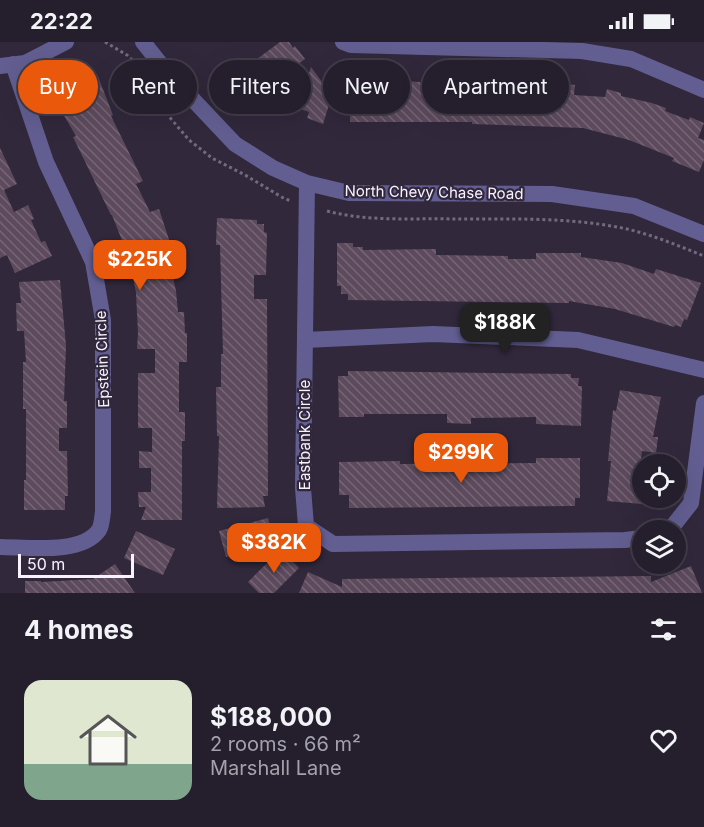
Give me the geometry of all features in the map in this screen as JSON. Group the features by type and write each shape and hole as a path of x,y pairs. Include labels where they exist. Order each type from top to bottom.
{"street":[{"path":"7,65 25,63 66,42"},
{"name":"North Chevy Chase Road","path":"143,42 167,72 236,144 273,168 307,183 349,193 552,194 634,207 704,234"},
{"path":"343,42 351,45 582,51 631,59 704,90"},
{"name":"Epstein Circle","path":"0,547 74,547 91,538 100,529 103,512 103,320 93,262 46,162 7,65"},
{"name":"Eastbank Circle","path":"307,183 303,488 306,526 333,544 632,539"},
{"path":"305,340 433,334 579,340 704,370"},
{"path":"678,520 691,503 704,403"}],"path":[{"path":"105,42 139,66 166,113 189,140 212,158 292,201"},
{"path":"327,211 356,218 510,219 583,223 624,228 651,235 704,256"}],"building":[{"path":"280,42 289,42 293,48 295,46 305,59 304,60 256,60"},
{"path":"311,67 322,82 323,79 323,114 326,114 323,124 307,118 308,114 311,114"},
{"path":"98,77 110,107 110,114 113,114 111,116 143,181 136,184 150,212 159,209 175,258 169,259 178,312 184,312 185,333 187,333 187,362 179,362 179,412 185,412 185,441 182,441 182,520 141,520 146,507 139,507 138,492 151,492 151,468 139,468 139,451 152,452 152,428 138,428 138,373 155,373 155,349 137,349 136,293 132,273 137,272 131,246 125,248 112,215 73,137 76,136 63,114 98,114"},
{"path":"410,81 422,82 422,114 569,114 569,84 575,85 574,95 605,97 607,89 621,93 621,96 666,108 665,111 689,120 690,117 704,123 698,138 704,140 704,160 699,172 672,161 674,158 629,140 583,128 472,124 472,122 350,122 350,114 410,114"},
{"path":"0,148 17,184 4,190 14,212 28,205 34,219 31,220 41,242 45,241 52,256 15,273 7,255 0,258"},
{"path":"217,218 257,220 257,224 264,224 264,232 267,233 266,275 254,275 254,299 267,299 268,496 263,496 265,507 217,508 219,436 217,436 216,387 221,387 221,354 223,354 220,245 216,245"},
{"path":"337,243 353,243 353,247 363,247 363,250 436,249 436,255 508,256 508,259 536,259 536,253 581,253 581,257 622,263 654,274 656,269 701,283 687,320 684,319 681,327 675,325 674,327 615,309 569,301 569,303 348,300 348,294 341,294 341,286 337,286"},
{"path":"60,280 66,346 64,401 67,401 67,428 59,428 59,451 67,451 68,496 65,496 65,510 24,510 26,409 23,409 23,362 26,362 24,331 17,331 16,303 21,303 19,282"},
{"path":"348,371 571,374 571,378 579,378 578,386 582,386 581,426 536,424 536,417 471,418 471,424 447,423 447,414 364,414 364,417 339,417 338,376 348,376"},
{"path":"620,390 661,397 653,437 658,437 656,453 642,451 642,454 632,454 632,503 607,501 613,410 616,411"},
{"path":"536,458 580,458 580,498 575,498 575,506 349,508 349,495 339,495 339,462 536,463"},
{"path":"268,518 275,545 226,557 219,531"},
{"path":"136,531 175,549 163,575 124,558"},
{"path":"281,549 299,568 274,593 259,593 248,582"},
{"path":"115,564 135,593 25,593 25,581 93,579"},
{"path":"691,566 702,593 299,593 308,572 342,587 342,579 651,576 651,582 671,574 686,574 686,568"}]}
